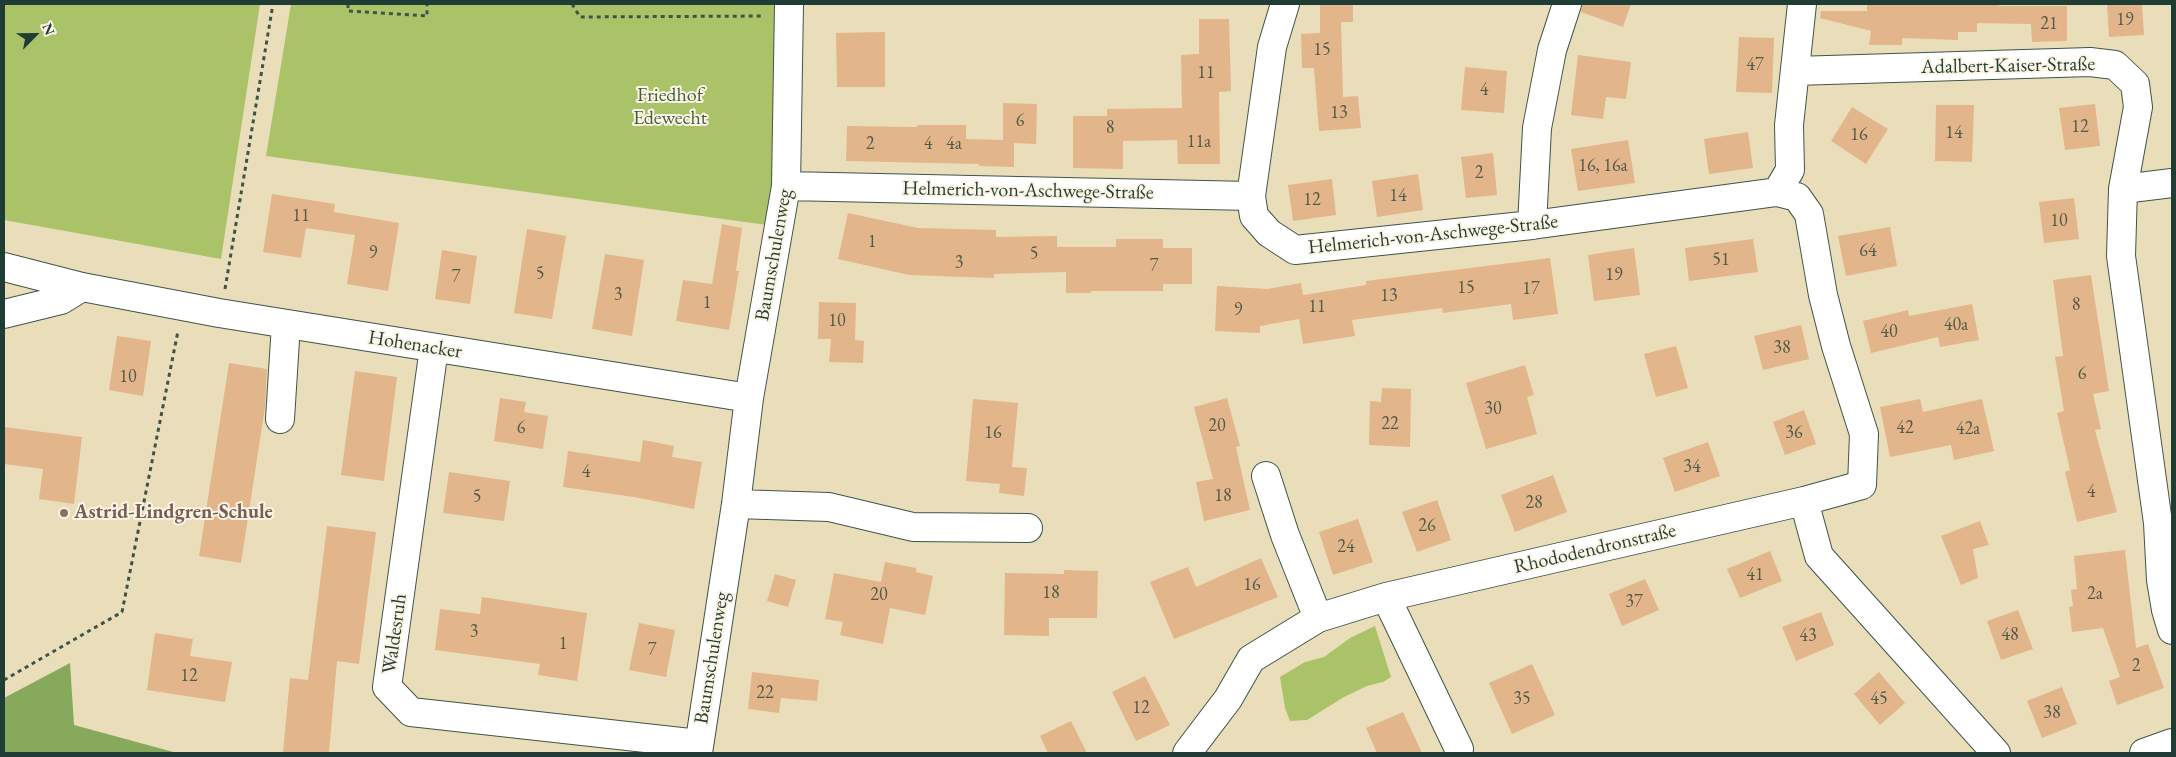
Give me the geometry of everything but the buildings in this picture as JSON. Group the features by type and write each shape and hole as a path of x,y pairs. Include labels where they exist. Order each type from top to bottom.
{"street":[{"path":"1251,196 1272,47 1285,4"},
{"path":"1532,224 1537,128 1552,50 1568,4"},
{"path":"1777,192 1790,170 1790,125 1802,4"},
{"name":"Baumschulenweg","path":"699,749 736,504 749,398 786,186 789,14"},
{"name":"Adalbert-Kaiser-Straße","path":"1795,71 2090,62 2115,65 2135,84 2138,107 2123,190 2121,256 2158,523 2161,580 2166,610 2172,630"},
{"path":"2123,190 2172,183"},
{"name":"Helmerich-von-Aschwege-Straße","path":"786,186 1251,196 1254,216 1269,233 1295,250 1532,224 1777,192"},
{"name":"Rhododendronstraße","path":"1187,753 1228,699 1251,659 1318,618 1386,597 1804,501 1862,485 1864,434 1836,346 1823,296 1809,214 1796,197 1777,192"},
{"name":"Hohenacker","path":"4,267 82,287 219,313 749,398"},
{"path":"4,314 61,300 82,287"},
{"path":"280,418 286,324"},
{"name":"Waldesruh","path":"434,348 387,687 411,712 699,749"},
{"path":"1266,476 1285,535 1318,618"},
{"path":"1804,501 1819,556 1996,753"},
{"path":"736,504 829,507 913,527 1028,528"},
{"path":"1386,597 1459,750"},
{"path":"2144,753 2172,742"}],"path":[{"path":"219,313 273,4"},
{"path":"348,4 348,11 427,16 427,4"},
{"path":"572,4 580,17 761,16 789,14"},
{"path":"4,680 122,612 183,306"}],"green space":[{"path":"4,4 260,4 221,259 4,220"},
{"name":"Friedhof Edewecht","path":"291,4 774,4 775,155 767,225 266,156"},
{"path":"1375,626 1391,677 1344,697 1307,720 1290,721 1285,708 1280,677 1305,662 1324,657 1350,638"},
{"path":"70,663 74,725 177,753 4,753 4,698"}],"place":[{"name":"Astrid-Lindgren-Schule","path":"64,513"}]}
